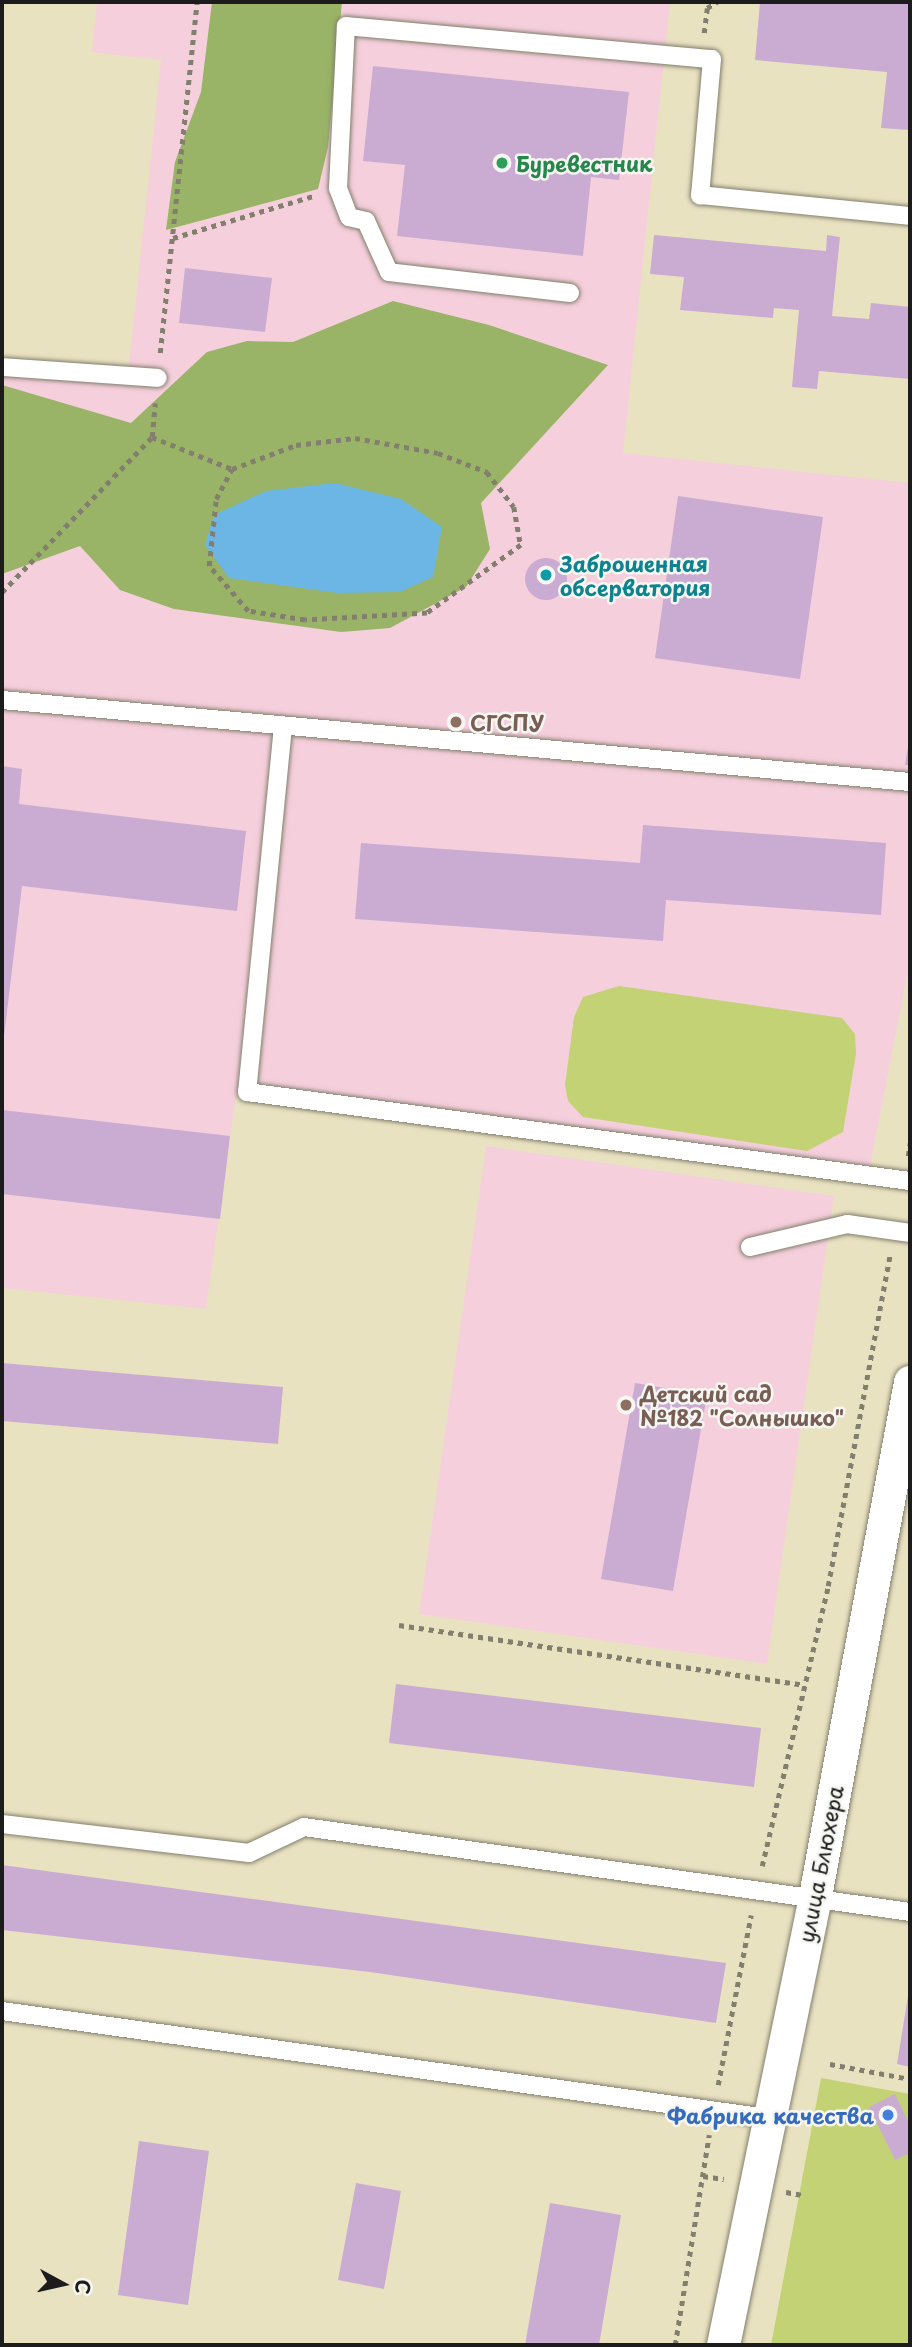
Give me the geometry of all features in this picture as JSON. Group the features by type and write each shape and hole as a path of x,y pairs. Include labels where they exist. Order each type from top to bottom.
{"street":[{"name":"улица Блюхера","path":"723,2345 767,2118 815,1896 910,1382"}],"lane":[{"path":"570,293 389,272 366,221 349,217 338,188 346,26 712,59 700,195 910,216"},
{"path":"2,368 158,378"},
{"path":"2,700 910,782"},
{"path":"283,726 247,1092 907,1180"},
{"path":"750,1247 847,1224 902,1231"},
{"path":"2,1824 249,1853 304,1827 815,1896 910,1912"},
{"path":"2,2011 767,2118"}],"path":[{"path":"2,592 152,437 197,2"},
{"path":"702,58 707,8 717,2"},
{"path":"173,238 338,188"},
{"path":"152,437 232,469 296,445 355,438 438,453 487,472 514,506 521,545 427,613 306,620 248,611 209,566 216,499 232,469"},
{"path":"907,1180 910,1143"},
{"path":"675,2345 713,2110 756,1888 804,1685 902,1231"},
{"path":"399,1625 804,1685"},
{"path":"830,2064 910,2079"},
{"path":"703,2176 728,2180"}],"shaded area":[{"name":"СГСПУ","path":"97,2 670,2 623,453 910,483 910,961 867,1181 236,1095 206,1309 2,1288 2,361 128,374 161,60 92,52"},
{"name":"Детский сад №182 \"Солнышко\"","path":"486,1146 834,1196 767,1664 419,1614"}],"green space":[{"path":"212,2 342,2 328,147 318,189 166,230 175,162 201,92"},
{"path":"393,301 489,325 608,365 481,503 490,549 466,587 390,628 341,632 174,609 120,590 80,546 2,574 2,385 131,423 207,352 247,341 293,342"},
{"path":"619,986 842,1018 855,1034 856,1054 843,1132 807,1151 583,1117 568,1101 565,1085 574,1017 583,997"},
{"path":"821,2078 910,2094 910,2345 771,2345"}],"water":[{"path":"335,483 401,499 442,527 433,577 400,592 338,593 229,578 205,545 214,515 266,491"}],"building":[{"path":"760,2 910,2 910,130 881,128 887,72 755,60"},
{"name":"Буревестник","path":"373,66 629,92 619,180 591,177 583,256 397,236 405,165 363,161"},
{"path":"654,235 826,251 827,235 840,237 832,316 869,319 871,303 910,307 910,379 819,371 817,389 792,387 799,310 774,308 773,318 680,310 684,277 650,274"},
{"path":"185,268 272,278 265,332 179,323"},
{"path":"678,496 823,517 800,679 655,658"},
{"name":"Заброшенная обсерватория","path":"546,558 561,564 567,579 561,594 546,600 531,594 525,579 531,564"},
{"path":"910,735 910,765 905,765"},
{"path":"2,766 22,769 19,804 246,831 237,911 22,886 3,1045"},
{"path":"643,825 886,843 881,915 666,900 663,941 355,919 361,843 640,863"},
{"path":"2,1110 230,1136 220,1219 2,1194"},
{"path":"2,1363 283,1387 278,1444 2,1421"},
{"path":"635,1383 707,1395 673,1591 601,1579"},
{"path":"396,1684 761,1728 754,1787 389,1743"},
{"path":"2,1865 726,1963 716,2023 370,1972 2,1930"},
{"path":"910,1990 910,2067 897,2064"},
{"path":"895,2094 910,2126 910,2153 895,2160 869,2107"},
{"path":"139,2141 209,2151 188,2305 118,2295"},
{"path":"356,2183 401,2191 384,2289 338,2280"},
{"path":"550,2203 621,2215 599,2345 525,2345"}],"place":[{"name":"Буревестник","path":"502,163"},
{"name":"Заброшенная обсерватория","path":"546,575"},
{"name":"СГСПУ","path":"456,722"},
{"name":"Детский сад №182 \"Солнышко\"","path":"626,1405"},
{"name":"Фабрика качества","path":"888,2115"}]}
